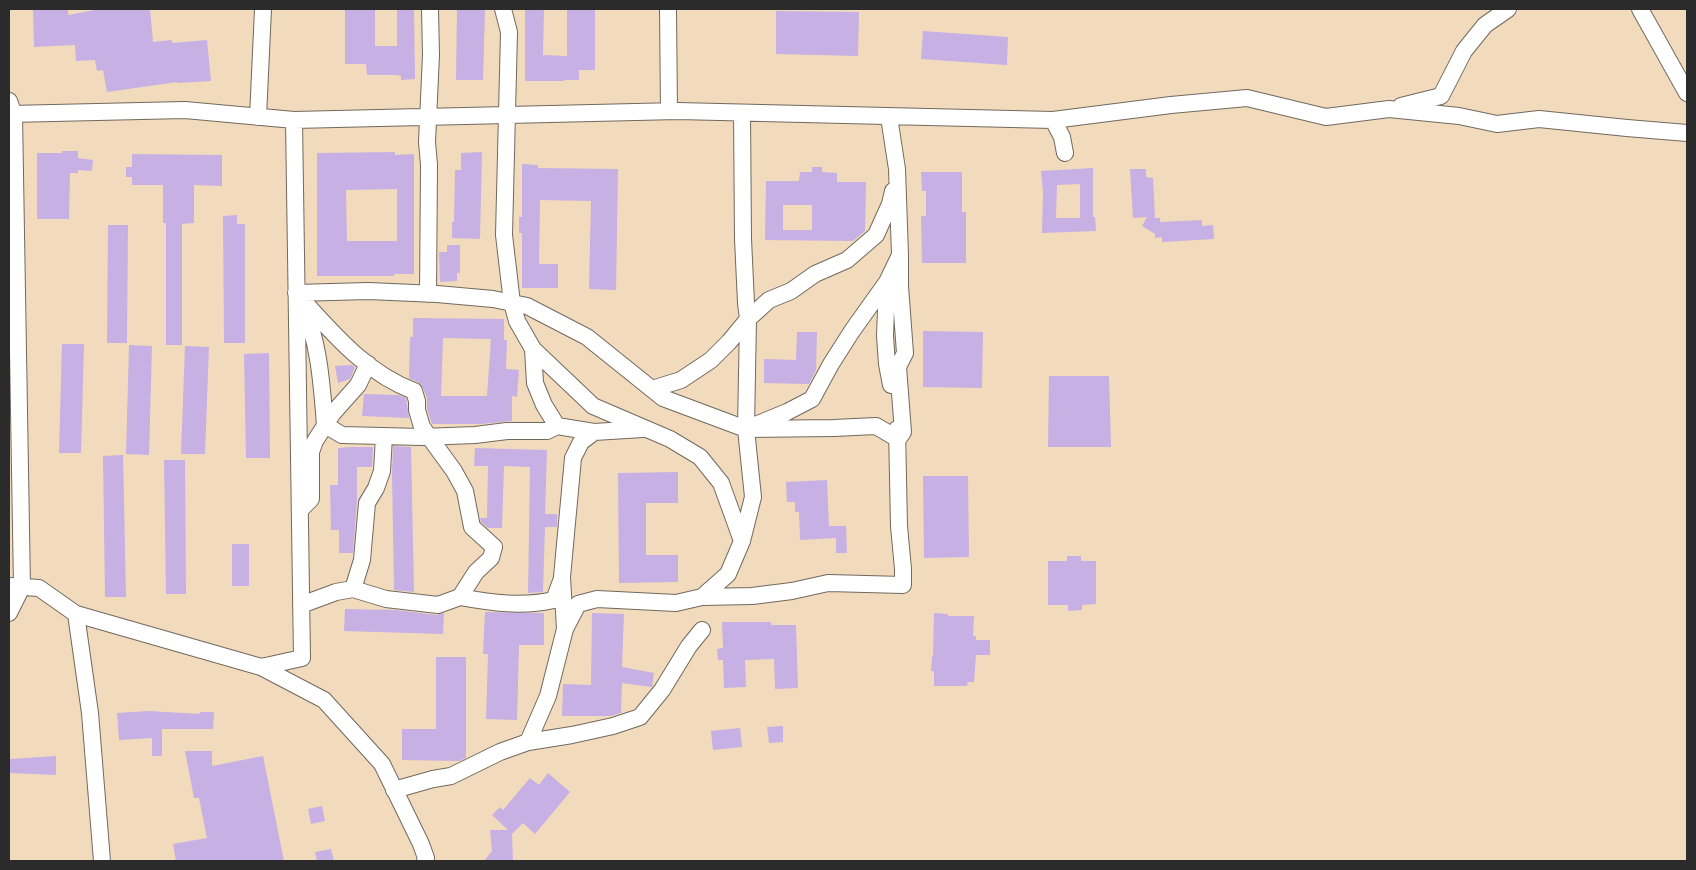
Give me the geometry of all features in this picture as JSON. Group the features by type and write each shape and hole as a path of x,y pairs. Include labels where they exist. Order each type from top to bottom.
{"street":[{"path":"258,117 263,9"},
{"path":"428,294 429,165 427,142 431,54 430,9"},
{"path":"503,9 509,32 504,235 512,303 517,321 533,349 593,406 670,439 700,457 721,483 742,541"},
{"path":"668,9 669,111"},
{"path":"9,613 15,586 10,110 185,110 294,120 669,111 1053,120 1171,105 1247,98 1326,117 1389,109 1442,96 1464,51 1485,25 1508,9"},
{"path":"1640,9 1687,93"},
{"path":"1389,109 1459,116 1497,124 1539,119 1687,132"},
{"path":"702,597 728,574 742,541 753,498 746,429 748,319 744,248 742,113"},
{"path":"889,117 897,169 900,286 905,353 898,367 903,432 898,439"},
{"path":"261,667 302,658 294,120"},
{"path":"1053,120 1062,137 1065,153"},
{"path":"652,389 681,380 711,360 748,319 769,300 791,291 815,274 847,260 876,234 890,204 897,169"},
{"path":"746,429 812,399 831,364 869,304 887,282 900,254"},
{"path":"528,742 548,696 565,629 578,604 597,600 676,602 702,597 752,596 792,591 828,583 903,585 899,526 896,408 887,364 885,336 887,282"},
{"path":"296,294 368,291 428,294 493,299 527,306 587,337 663,398 746,429 876,426 898,439"},
{"path":"296,294 344,345 381,375 414,391 422,427 465,491 472,527 494,547 491,558 476,572 460,597"},
{"path":"296,294 309,318 320,372 325,426"},
{"path":"533,349 535,383 544,406 557,426"},
{"path":"300,510 311,499 311,452 315,440 358,385 368,364"},
{"path":"325,426 342,435 384,436 475,435 500,431 547,432 557,426 594,432 647,429"},
{"path":"565,629 562,577 573,458 581,442 594,432"},
{"path":"353,590 362,560 367,503 376,488 382,471 384,436"},
{"path":"301,605 336,592 353,590 386,599 438,605 460,597 493,603 528,604 554,600 562,577"},
{"path":"15,586 39,588 76,614 261,667 324,700 382,764 421,844 426,858 425,861"},
{"path":"76,614 90,712 102,861"},
{"path":"394,790 452,776 500,752 528,742 613,726 640,717 662,690 689,646 702,630"}],"building":[{"path":"33,9 68,9 68,15 100,9 150,9 153,42 172,40 172,43 207,40 211,81 177,82 107,92 103,70 97,71 95,60 76,61 75,45 34,47"},
{"path":"345,9 375,9 375,46 397,46 397,9 414,9 415,79 401,80 401,76 397,75 367,75 366,64 345,64"},
{"path":"457,9 485,9 483,80 456,80"},
{"path":"525,9 544,9 543,55 567,56 567,9 595,9 595,70 579,70 579,80 525,81"},
{"path":"776,11 859,12 858,56 776,54"},
{"path":"923,31 1008,37 1007,65 921,59"},
{"path":"62,151 78,151 78,158 93,160 92,171 78,170 78,173 70,173 69,219 37,219 37,153 62,153"},
{"path":"395,152 395,155 414,154 414,274 394,274 394,276 317,276 317,153","holes":["397,189 397,241 347,241 346,190"]},
{"path":"482,152 480,239 452,238 455,170 461,170 461,153"},
{"path":"132,154 222,155 222,186 194,185 194,223 182,224 182,345 166,345 166,223 163,223 163,185 132,185 132,177 126,177 126,167 132,167"},
{"path":"522,164 538,165 538,168 618,169 616,290 589,289 591,201 540,200 539,264 558,264 558,288 522,288 522,233 519,233 519,217 522,217"},
{"path":"812,167 822,167 822,172 837,173 837,182 866,182 865,231 853,241 765,240 766,181 799,181 800,172 812,172","holes":["783,205 812,205 812,230 783,230"]},
{"path":"1093,168 1093,217 1095,217 1096,231 1042,233 1043,192 1041,171","holes":["1080,184 1080,218 1056,218 1057,185"]},
{"path":"1130,169 1146,169 1146,177 1153,178 1155,218 1160,218 1160,222 1202,220 1202,226 1213,225 1214,239 1162,242 1162,237 1155,238 1155,234 1142,226 1147,217 1133,218"},
{"path":"921,172 962,172 962,212 966,212 966,263 922,263 921,216 926,216 926,191 922,191"},
{"path":"237,215 237,224 245,224 245,343 224,343 223,216"},
{"path":"108,225 128,225 127,343 107,343"},
{"path":"447,245 460,245 460,273 457,273 457,281 440,282 439,252 447,252"},
{"path":"413,318 504,319 504,340 507,340 506,369 519,370 517,397 512,396 512,421 481,424 432,424 423,388 418,382 409,378 410,337 413,337","holes":["443,338 491,339 487,396 441,396"]},
{"path":"923,331 983,332 982,388 923,387"},
{"path":"797,332 817,332 816,370 809,384 764,383 764,359 796,360"},
{"path":"62,344 84,344 81,453 59,453"},
{"path":"129,345 152,346 149,455 126,454"},
{"path":"185,346 209,347 205,454 181,454"},
{"path":"269,353 270,458 246,458 244,354"},
{"path":"352,365 355,367 350,379 338,383 335,366"},
{"path":"1049,376 1109,376 1111,447 1048,447"},
{"path":"364,394 399,395 406,398 409,418 362,416"},
{"path":"393,446 411,447 414,592 394,590"},
{"path":"373,447 372,467 357,467 357,501 353,553 339,553 339,530 331,530 330,485 338,485 338,448"},
{"path":"475,448 547,450 545,514 557,514 557,527 545,527 543,592 528,593 530,467 504,466 502,528 488,528 481,522 480,518 487,518 488,466 474,466"},
{"path":"123,455 126,597 105,597 103,456"},
{"path":"164,460 185,460 186,594 166,594"},
{"path":"678,472 678,503 646,503 646,555 678,555 678,582 619,583 618,473"},
{"path":"923,476 968,476 969,557 924,558"},
{"path":"827,480 829,526 846,526 847,553 836,553 836,538 800,540 799,512 795,512 795,502 787,502 786,482"},
{"path":"232,544 249,544 249,586 232,586"},
{"path":"1067,556 1081,556 1081,561 1096,561 1096,604 1082,605 1082,610 1068,611 1068,605 1048,605 1048,561 1067,561"},
{"path":"345,609 395,610 437,615 444,613 443,634 344,631"},
{"path":"485,612 544,613 544,645 519,645 517,720 486,719 488,654 483,654"},
{"path":"592,613 624,614 622,667 654,673 652,687 622,683 621,713 610,716 562,716 563,684 591,685"},
{"path":"934,613 948,614 948,616 974,616 973,636 976,636 976,640 990,640 990,655 976,655 974,682 968,682 967,686 934,686 934,671 931,671"},
{"path":"722,622 771,622 771,625 796,625 798,688 775,689 774,659 745,660 746,687 724,688 723,660 718,660 717,649 723,648"},
{"path":"436,657 466,657 466,758 459,761 402,760 402,729 436,729"},
{"path":"149,711 200,714 200,712 214,712 213,729 162,729 162,756 152,756 152,738 119,740 117,713"},
{"path":"783,726 783,742 769,743 767,727"},
{"path":"740,728 742,747 713,750 711,731"},
{"path":"185,751 212,751 212,766 263,756 284,861 176,861 173,844 207,838 199,798 194,798"},
{"path":"56,756 56,775 9,773 9,759"},
{"path":"548,773 570,792 535,834 523,823 512,834 513,861 484,861 492,851 490,830 508,830 492,815 500,807 503,810 530,778 539,785"},
{"path":"322,806 325,821 311,824 308,809"},
{"path":"331,849 334,861 317,861 315,852"}]}
